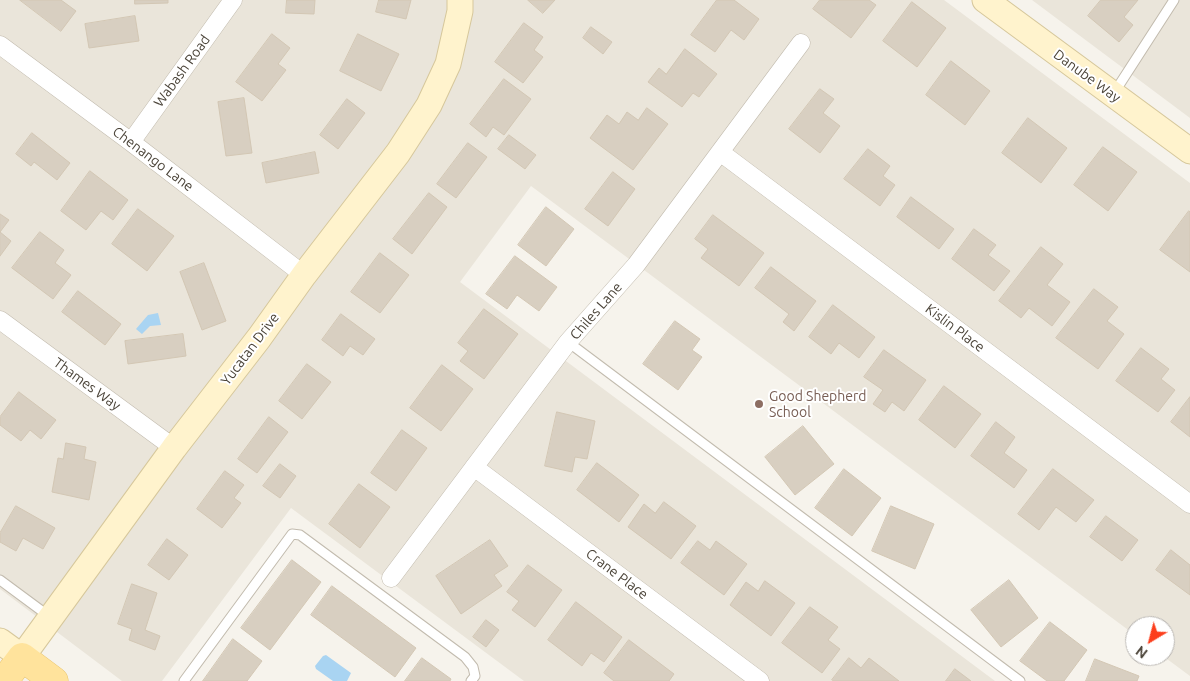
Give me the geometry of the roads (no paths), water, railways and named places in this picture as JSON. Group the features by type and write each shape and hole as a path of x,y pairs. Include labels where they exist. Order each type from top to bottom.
{"main road":[{"name":"Yucatan Drive","path":"4,681 22,657"},
{"path":"22,657 54,681"}],"street":[{"name":"Wabash Road","path":"131,142 233,0"},
{"name":"Yucatan Drive","path":"22,657 174,448 398,153 429,105 448,64 460,11 460,0"},
{"name":"Danube Way","path":"985,0 1190,151"},
{"name":"Chiles Lane","path":"390,578 568,342 636,265 801,43"},
{"name":"Chenango Lane","path":"0,45 131,142 304,275"},
{"name":"Kislin Place","path":"720,152 1190,504"},
{"name":"Thames Way","path":"0,320 174,448"},
{"name":"Crane Place","path":"474,467 760,681"},
{"path":"0,641 22,657"}],"lane":[{"path":"1113,95 1174,0"},
{"path":"568,342 1020,681"},
{"path":"184,681 292,534 300,535 465,657 473,666 475,676 471,681"},
{"path":"0,580 51,618"}],"water":[{"path":"158,313 161,325 150,326 142,334 136,329 148,315"},
{"path":"326,655 351,673 347,681 333,681 316,669 315,666"}],"place":[{"name":"Good Shepherd School","path":"759,404"}]}
